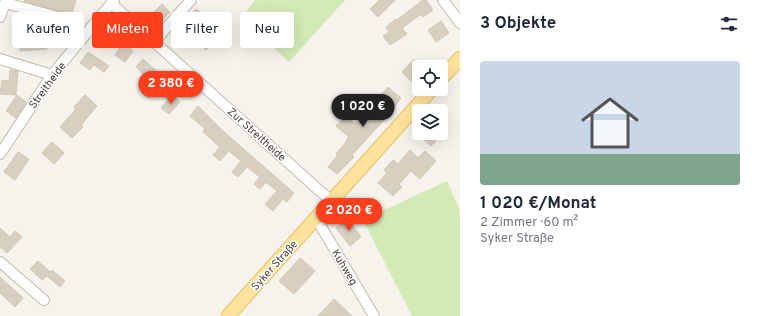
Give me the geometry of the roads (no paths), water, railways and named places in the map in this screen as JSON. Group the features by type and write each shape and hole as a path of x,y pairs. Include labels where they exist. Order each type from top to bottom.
{"main road":[{"path":"448,71 460,58"},
{"name":"Syker Straße","path":"228,316 426,96"}],"street":[{"path":"163,32 191,0"},
{"path":"443,0 460,23"},
{"name":"Zur Streitheide","path":"113,2 123,12"},
{"name":"Streitheide","path":"0,154 52,75 113,2"},
{"path":"0,17 5,3 39,12"},
{"name":"Zur Streitheide","path":"161,48 331,201"},
{"path":"0,59 52,75"},
{"name":"Kuhweg","path":"316,218 374,316"},
{"path":"0,262 44,300"}]}
